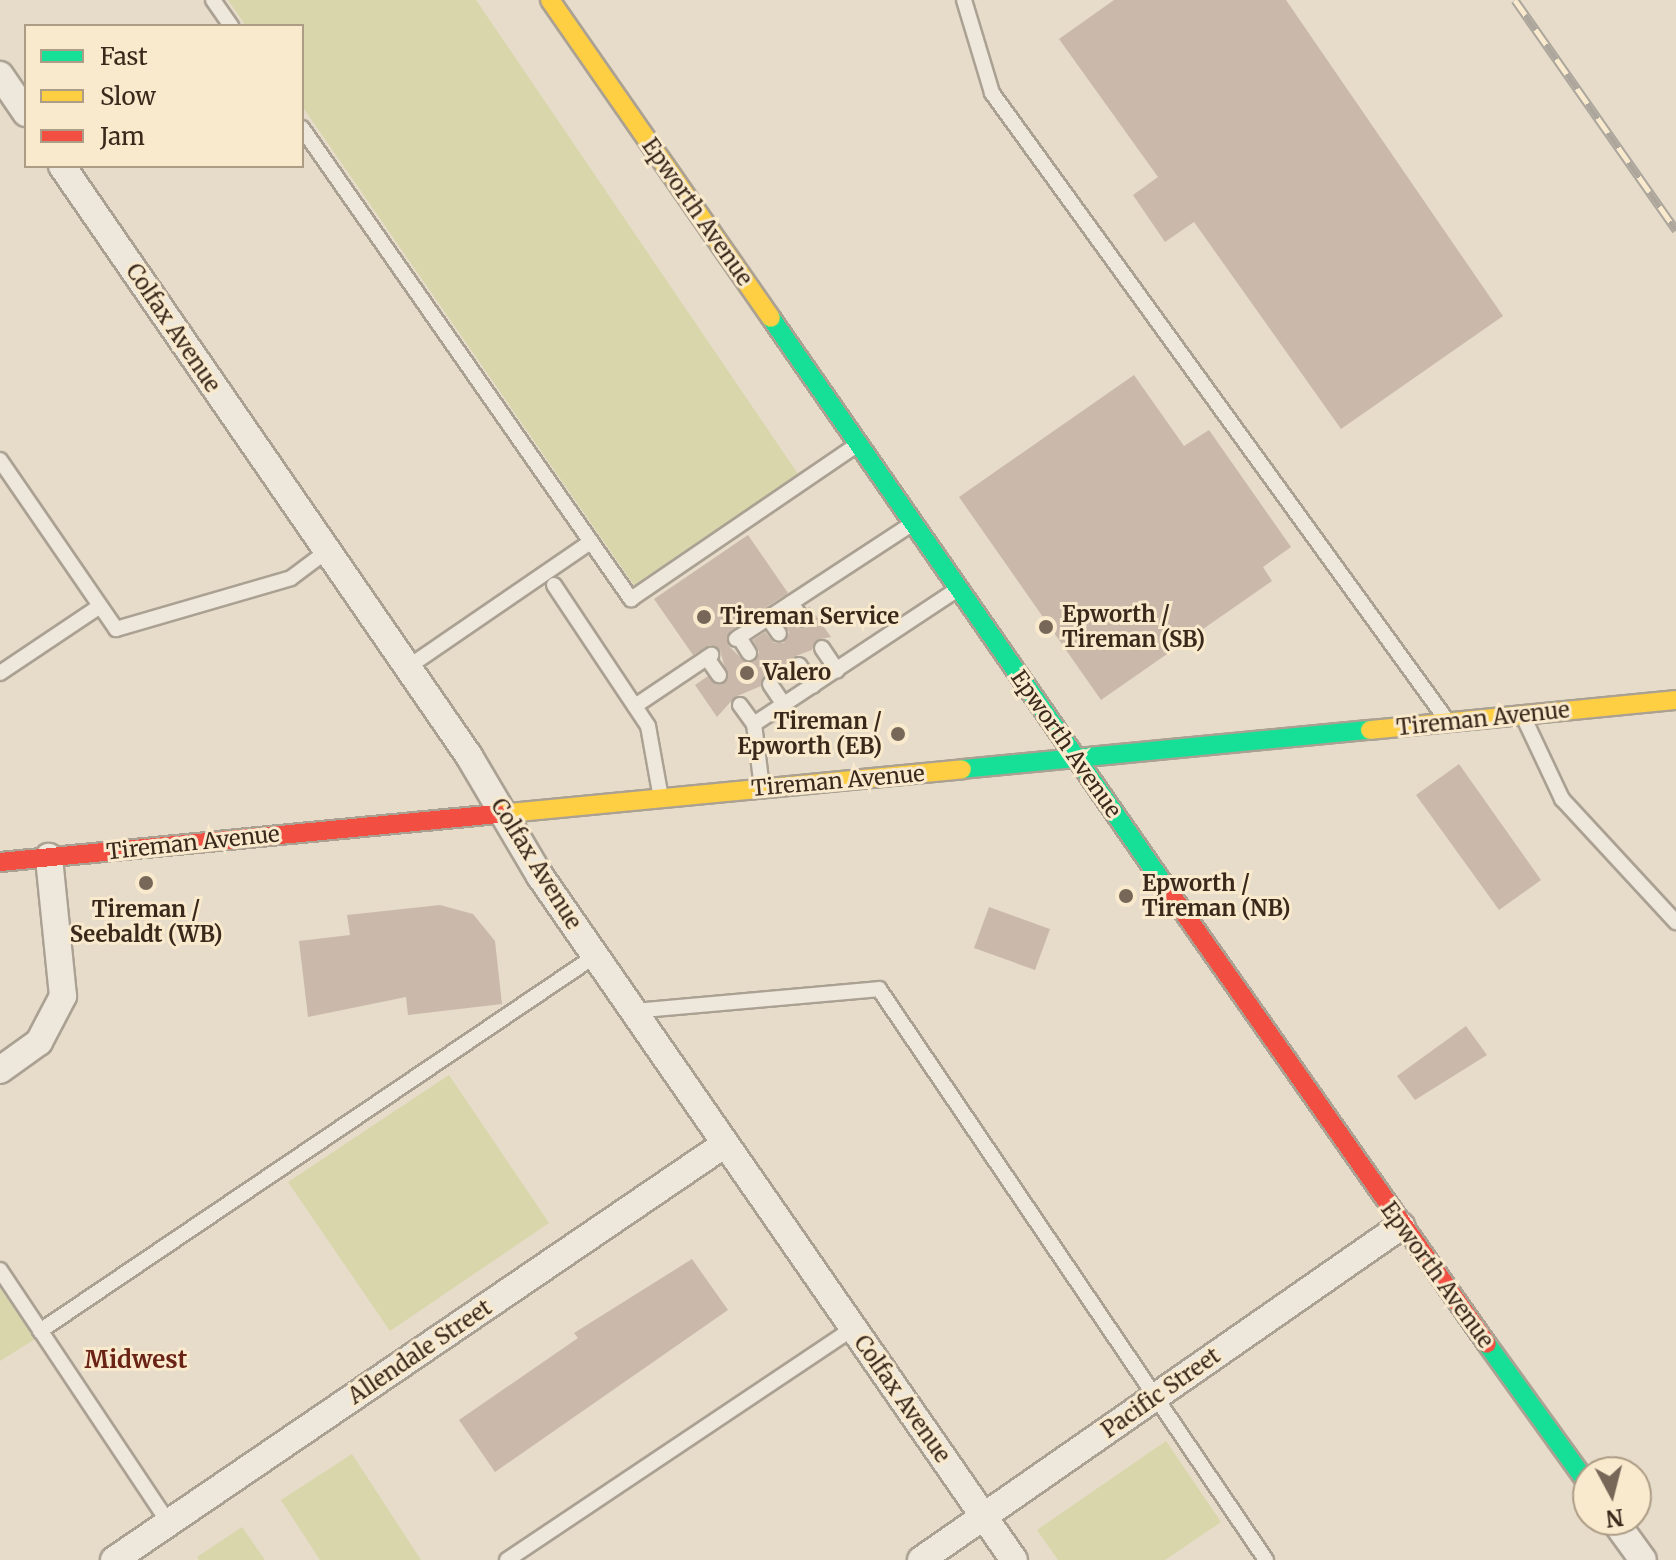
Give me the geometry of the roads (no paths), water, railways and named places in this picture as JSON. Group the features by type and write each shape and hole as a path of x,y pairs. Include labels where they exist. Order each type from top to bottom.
{"street":[{"name":"Epworth Avenue","path":"550,0 1401,1226 1572,1462"},
{"path":"0,75 24,110"},
{"name":"Colfax Avenue","path":"63,168 408,667 595,956 1014,1560"},
{"name":"Tireman Avenue","path":"5,853 49,857 1676,700"},
{"path":"0,1070 39,1042 63,996 49,857"},
{"name":"Allendale Street","path":"114,1560 725,1144"},
{"name":"Pacific Street","path":"921,1560 1401,1226"},
{"path":"1626,1536 1643,1560"}],"lane":[{"path":"213,0 230,24"},
{"path":"964,0 992,93 1449,722"},
{"path":"304,131 631,599 858,444"},
{"path":"0,460 116,629 291,578 327,551"},
{"path":"749,653 737,638 913,523"},
{"path":"408,667 589,543"},
{"path":"554,585 648,726 661,798"},
{"path":"754,724 959,589"},
{"path":"791,603 802,619"},
{"path":"0,673 100,606"},
{"path":"768,618 779,634"},
{"path":"822,648 837,670"},
{"path":"635,706 709,656 719,675"},
{"path":"799,665 813,686"},
{"path":"770,684 784,705"},
{"path":"740,705 754,724 762,788"},
{"path":"1523,715 1562,799 1676,922"},
{"path":"40,1331 595,956"},
{"path":"633,1011 879,989 1153,1398 1266,1560"},
{"path":"0,1270 169,1523"},
{"path":"507,1560 853,1328"}],"railway":[{"path":"1515,0 1676,230"}],"place":[{"name":"Tireman Service","path":"704,617"},
{"name":"Epworth / Tireman (SB)","path":"1046,627"},
{"name":"Valero","path":"747,673"},
{"name":"Tireman / Epworth (EB)","path":"898,734"},
{"name":"Tireman / Seebaldt (WB)","path":"146,883"},
{"name":"Epworth / Tireman (NB)","path":"1126,896"}],"district":[{"name":"Midwest","path":"136,1360"}]}
